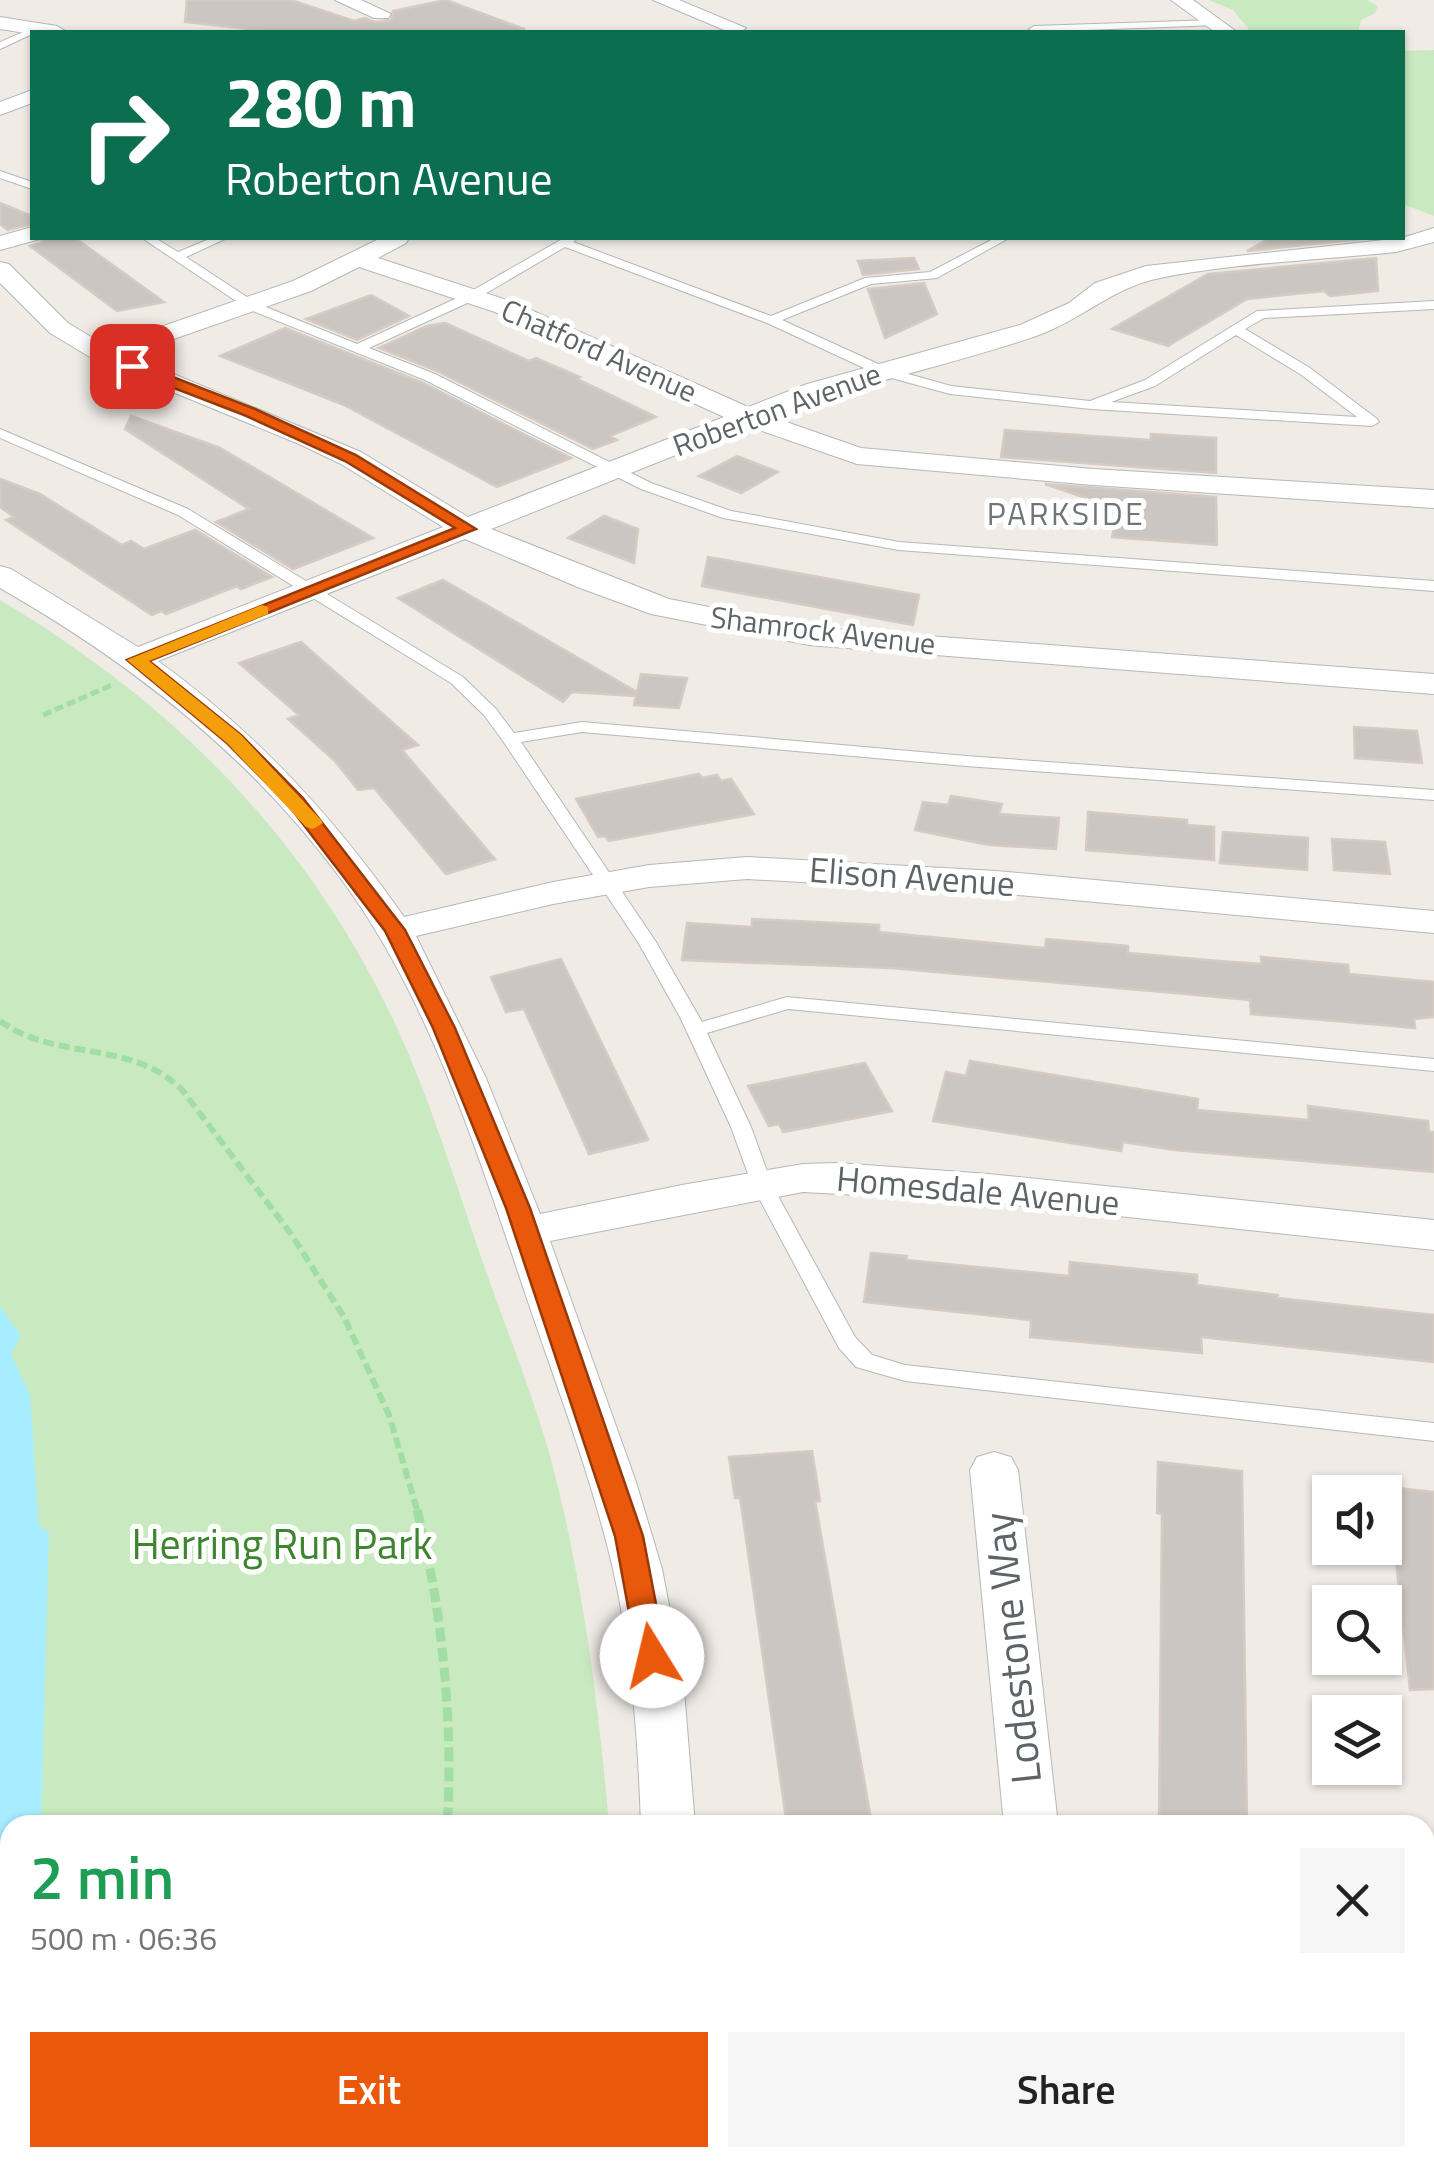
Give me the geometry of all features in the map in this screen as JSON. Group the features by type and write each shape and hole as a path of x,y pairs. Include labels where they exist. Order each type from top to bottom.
{"street":[{"path":"344,0 380,14"},
{"path":"662,0 736,28"},
{"path":"1180,0 1220,28"},
{"path":"0,22 43,30"},
{"path":"0,109 30,97"},
{"path":"1405,218 1434,232"},
{"name":"Roberton Avenue","path":"130,670 311,591 816,390 1029,330 1078,308 1104,288 1156,271 1396,244 1434,232"},
{"path":"0,244 30,235"},
{"path":"104,355 252,306 394,240"},
{"name":"Chatford Avenue","path":"358,259 536,320 747,417 836,450 888,460 1434,499"},
{"name":"Shamrock Avenue","path":"0,269 59,328 104,355 323,445 468,529 628,596 755,628 809,636 1434,684"},
{"path":"0,575 130,670 234,739 296,802 395,930 444,1028 495,1145 629,1536 650,1638 666,1761 668,1815"},
{"name":"Elison Avenue","path":"395,930 608,883 691,871 805,869 1434,922"},
{"name":"Homesdale Avenue","path":"526,1232 762,1185 838,1177 1434,1235"},
{"name":"Lodestone Way","path":"994,1470 1029,1815"}],"lane":[{"path":"1034,29 1220,28"},
{"path":"0,46 30,37"},
{"path":"2,175 18,170"},
{"path":"2,175 30,185"},
{"path":"151,240 252,306 467,394 613,470 728,515 882,544 1434,586"},
{"path":"177,257 217,240"},
{"path":"356,349 472,296 568,240 771,320 882,371 950,390 1092,405 1372,422 1305,370 1234,328"},
{"path":"771,320 869,282 933,275 999,240"},
{"path":"1092,405 1150,383 1261,314 1434,305"},
{"path":"0,432 183,512 457,680 490,712 608,883 696,1030 741,1127 762,1185 847,1342 864,1361 905,1373 1434,1432"},
{"path":"510,739 582,727 966,761 1434,794"},
{"path":"696,1030 762,1007 787,1003 1434,1065"}],"path":[{"path":"42,715 130,670"},
{"path":"0,1022 32,1039 146,1063 176,1083 208,1130 294,1235 346,1319 391,1427 431,1566 444,1656 448,1815"}],"green space":[{"path":"1209,0 1367,0 1378,6 1375,13 1361,20 1358,30 1249,30 1233,10"},
{"path":"1434,50 1434,216 1405,205 1405,51"},
{"name":"Herring Run Park","path":"0,600 65,641 125,686 182,733 234,785 325,900 399,1032 434,1118 549,1452 571,1544 587,1637 608,1815 0,1815"}],"water":[{"path":"0,1306 21,1336 11,1354 30,1395 39,1526 49,1532 41,1815 0,1815"}],"building":[{"path":"187,0 291,0 354,21 365,18 374,22 391,20 393,11 446,0 524,29 259,30 185,22"},
{"path":"0,203 30,215 30,224 8,230 0,224"},
{"path":"78,240 164,302 117,311 30,246"},
{"path":"1266,240 1353,240 1247,251"},
{"path":"914,258 919,269 863,275 858,261"},
{"path":"1376,258 1378,291 1330,296 1324,291 1247,299 1168,346 1112,329 1208,274"},
{"path":"924,283 937,314 885,338 868,289"},
{"path":"371,295 409,316 357,340 306,319"},
{"path":"445,323 529,361 536,358 580,377 577,379 656,417 610,436 617,440 593,449 437,371 379,348 427,326"},
{"path":"285,328 423,383 571,458 497,487 344,405 220,356"},
{"path":"131,416 220,448 373,538 293,569 216,522 249,509 125,429"},
{"path":"1005,430 1151,440 1151,434 1216,438 1216,473 1001,457"},
{"path":"737,456 778,472 741,493 699,476"},
{"path":"0,479 40,494 122,545 131,541 144,549 195,530 272,577 241,589 237,586 166,614 161,611 152,615 6,520 14,517 0,507"},
{"path":"1045,484 1216,497 1217,545 1112,537 1118,509"},
{"path":"604,516 638,529 634,563 568,538"},
{"path":"708,557 919,595 913,625 702,586"},
{"path":"443,580 637,692 641,674 687,678 679,708 634,705 636,696 572,692 563,702 398,598"},
{"path":"301,642 418,745 402,750 495,859 446,874 374,788 358,790 335,761 288,719 299,715 239,663"},
{"path":"1354,727 1417,731 1422,763 1355,758"},
{"path":"699,774 702,778 717,775 721,781 731,779 754,814 609,841 605,836 598,837 576,799"},
{"path":"951,796 1002,804 999,814 1059,818 1056,849 989,845 915,830 923,802 948,805"},
{"path":"1088,812 1187,820 1187,825 1214,827 1214,860 1086,850"},
{"path":"1223,832 1308,838 1307,870 1220,863"},
{"path":"1332,839 1385,842 1390,874 1334,870"},
{"path":"752,919 879,925 879,932 1045,948 1046,939 1128,946 1128,953 1219,961 1262,964 1261,957 1348,965 1349,974 1434,982 1434,1017 1414,1019 1415,1028 1251,1014 1250,1000 1186,994 891,968 682,960 687,923 752,927"},
{"path":"561,959 648,1140 589,1154 524,1009 506,1012 491,977"},
{"path":"970,1061 1198,1099 1197,1110 1309,1120 1308,1106 1428,1121 1429,1132 1434,1132 1434,1172 1123,1142 1121,1151 933,1121 946,1072 966,1076"},
{"path":"865,1063 892,1111 783,1132 779,1124 769,1126 748,1086"},
{"path":"871,1253 1069,1276 1070,1262 1197,1275 1197,1285 1434,1315 1434,1362 1201,1337 1202,1353 1030,1337 1031,1320 864,1302"},
{"path":"812,1451 820,1501 815,1501 870,1815 786,1815 740,1497 735,1498 729,1457"},
{"path":"1158,1462 1242,1471 1247,1815 1159,1815 1162,1514 1157,1513"},
{"path":"1402,1489 1434,1492 1434,1689 1410,1690 1402,1585 1399,1585"}],"slow traffic":[{"path":"262,610 136,660 234,739 313,823"}],"district":[{"name":"PARKSIDE","path":"1066,514"}],"route":[{"path":"132,366 351,458 468,529 136,660 234,739 296,802 395,930 444,1028 518,1208 629,1536 652,1656"}]}
